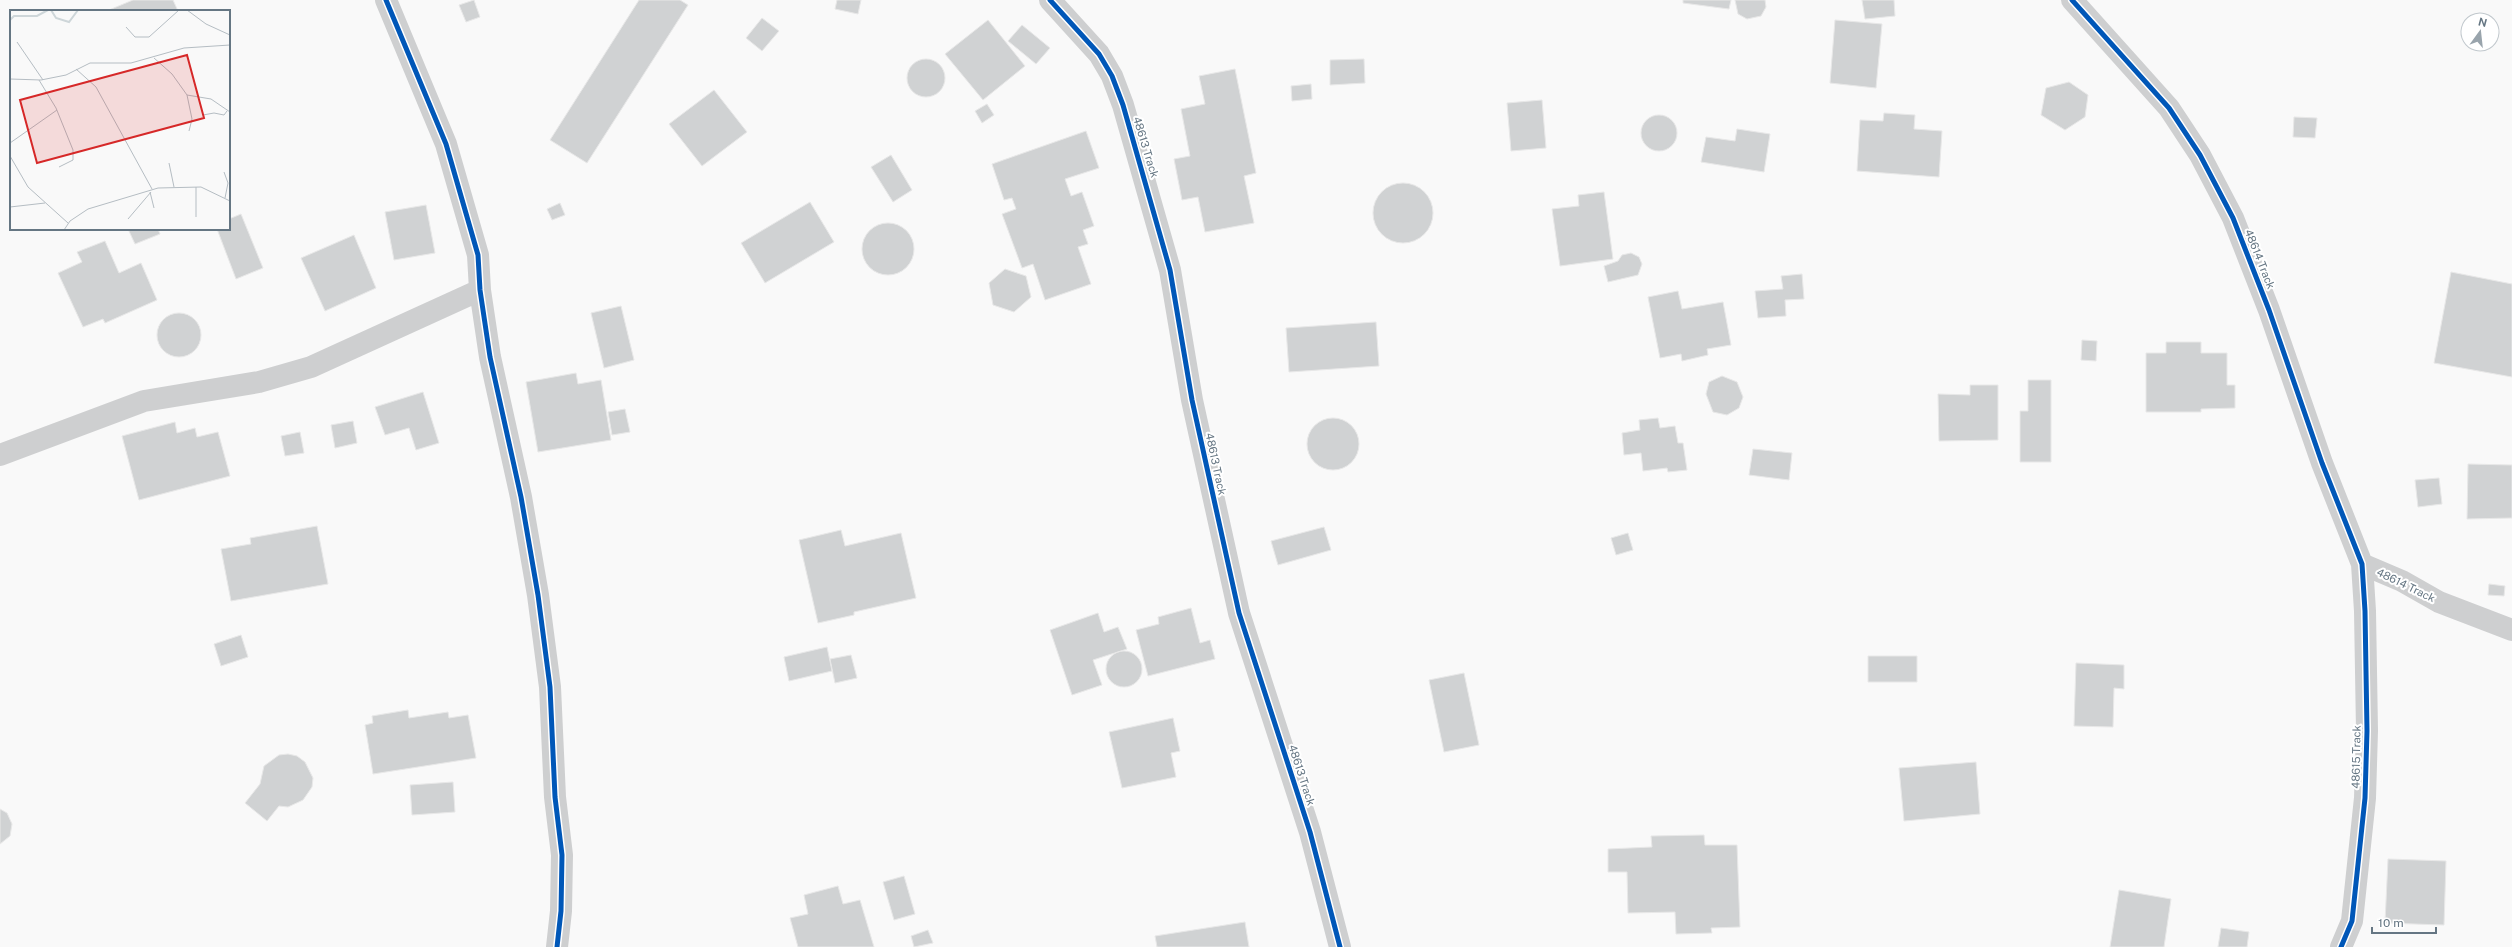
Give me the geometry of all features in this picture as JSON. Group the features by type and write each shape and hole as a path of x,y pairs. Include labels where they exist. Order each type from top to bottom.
{"street":[{"path":"386,0 446,144 478,255 480,290 490,357 530,550 550,687 556,797 562,855 561,911 557,947"},
{"name":"48613 Track","path":"1050,0 1099,54 1112,76 1123,105 1170,270 1192,400 1240,613 1310,832 1340,947"},
{"name":"48614 Track","path":"2072,0 2169,108 2200,155 2233,218 2269,310 2322,463 2362,564 2402,582 2439,602 2512,630"},
{"path":"0,455 144,401 259,382 311,367 480,290"},
{"name":"48615 Track","path":"2341,947 2352,921 2366,798 2366,611 2362,564"}],"building":[{"path":"133,0 173,0 178,10 109,10"},
{"path":"474,0 480,17 466,22 459,5"},
{"path":"639,0 680,0 688,5 587,163 550,140"},
{"path":"837,0 861,0 858,14 835,9"},
{"path":"1683,0 1731,0 1729,9 1683,3"},
{"path":"1735,0 1765,0 1766,7 1761,16 1747,19 1738,14"},
{"path":"1862,0 1894,0 1895,16 1865,19"},
{"path":"762,18 779,31 762,51 746,38"},
{"path":"988,20 1025,66 983,100 945,54"},
{"path":"1835,20 1882,24 1876,88 1830,83"},
{"path":"1022,25 1050,48 1036,64 1008,41"},
{"path":"922,59 930,59 940,64 944,71 944,85 940,92 930,97 922,97 912,92 910,89 907,82 907,74 912,64 915,62"},
{"path":"1364,59 1365,83 1330,85 1330,60"},
{"path":"1235,69 1256,173 1244,176 1254,223 1205,232 1198,197 1182,200 1174,159 1190,156 1181,109 1205,104 1199,76"},
{"path":"2069,82 2088,95 2085,117 2065,130 2041,115 2046,88"},
{"path":"1311,84 1312,99 1292,101 1291,86"},
{"path":"714,90 747,132 702,166 669,124"},
{"path":"1542,100 1546,148 1511,151 1507,103"},
{"path":"987,104 994,115 982,123 975,111"},
{"path":"1884,113 1915,115 1914,129 1942,131 1939,177 1857,171 1860,120 1883,121"},
{"path":"1663,115 1672,120 1676,126 1676,140 1672,146 1663,151 1655,151 1646,146 1642,140 1641,129 1646,120 1652,116"},
{"path":"2294,117 2317,118 2315,138 2293,137"},
{"path":"1737,129 1770,134 1764,172 1701,162 1706,137 1735,141"},
{"path":"1086,131 1099,168 1065,179 1071,196 1082,192 1094,226 1083,230 1088,244 1078,247 1091,284 1045,300 1033,264 1022,268 1002,214 1016,209 1012,198 1004,200 992,164"},
{"path":"891,155 912,190 893,202 871,167"},
{"path":"1397,183 1409,183 1420,188 1428,196 1433,207 1431,225 1420,238 1409,243 1397,243 1386,238 1378,230 1373,219 1373,207 1378,196 1386,188"},
{"path":"1604,192 1613,259 1560,266 1552,209 1579,206 1578,195"},
{"path":"810,202 834,242 765,283 741,243"},
{"path":"560,203 565,215 552,220 547,209"},
{"path":"426,205 435,253 394,260 385,212"},
{"path":"241,214 263,268 236,279 217,230 230,230 230,219"},
{"path":"883,223 893,223 902,227 910,235 914,244 914,254 910,263 902,271 893,275 883,275 874,271 866,263 862,254 862,244 866,235 874,227"},
{"path":"128,230 158,230 160,234 135,244"},
{"path":"354,235 376,288 325,311 301,258"},
{"path":"105,241 119,273 141,263 157,300 105,323 103,319 83,327 58,273 82,262 77,252"},
{"path":"1631,253 1639,257 1642,264 1638,275 1608,282 1604,266 1618,261 1622,255"},
{"path":"1005,269 1026,276 1031,297 1014,312 993,305 989,283"},
{"path":"2451,272 2512,284 2512,377 2434,363"},
{"path":"1802,274 1804,299 1785,300 1786,316 1758,318 1755,291 1783,289 1781,276"},
{"path":"1678,291 1682,309 1723,302 1731,345 1707,349 1708,355 1682,361 1681,354 1660,358 1648,297"},
{"path":"621,306 634,360 604,368 591,313"},
{"path":"179,313 191,317 197,323 201,335 197,347 191,353 179,357 167,353 161,347 157,335 161,323 167,317"},
{"path":"1376,322 1379,366 1289,372 1286,328"},
{"path":"2082,340 2097,341 2096,361 2081,360"},
{"path":"2166,342 2201,342 2201,353 2227,353 2227,385 2235,385 2235,408 2201,409 2201,412 2146,412 2146,353 2166,353"},
{"path":"576,373 578,384 601,380 611,440 538,452 526,382"},
{"path":"1722,376 1737,382 1743,397 1739,408 1727,415 1713,412 1706,394 1709,382"},
{"path":"2028,380 2051,380 2051,462 2020,462 2020,411 2028,411"},
{"path":"1970,385 1998,385 1998,440 1939,441 1938,394 1970,395"},
{"path":"423,392 439,443 416,450 409,428 385,435 375,407"},
{"path":"625,409 630,432 612,435 608,412"},
{"path":"1333,418 1347,422 1355,430 1359,444 1355,458 1347,466 1333,470 1319,466 1311,458 1307,444 1311,430 1319,422"},
{"path":"1658,418 1660,428 1675,426 1678,443 1683,443 1687,470 1668,472 1667,468 1643,471 1641,453 1624,455 1622,433 1640,430 1639,420"},
{"path":"353,421 357,443 335,448 331,425"},
{"path":"175,422 177,433 195,428 197,437 218,432 230,476 139,500 122,436"},
{"path":"300,432 304,453 285,456 281,436"},
{"path":"1753,449 1792,453 1789,480 1749,475"},
{"path":"2468,464 2512,465 2512,518 2467,519"},
{"path":"2439,478 2442,504 2418,507 2415,480"},
{"path":"317,526 328,584 231,601 221,549 251,544 250,538"},
{"path":"1324,527 1331,550 1278,565 1271,541"},
{"path":"841,530 845,546 901,533 916,598 854,612 854,615 818,623 799,540"},
{"path":"1628,533 1633,550 1616,555 1611,538"},
{"path":"2489,584 2505,586 2504,596 2488,595"},
{"path":"1191,608 1200,643 1210,640 1215,659 1148,676 1136,630 1159,624 1158,617"},
{"path":"1098,613 1104,632 1118,627 1127,649 1093,660 1102,685 1072,695 1050,630"},
{"path":"241,635 248,657 221,666 214,644"},
{"path":"827,647 832,671 789,681 784,657"},
{"path":"1124,651 1134,654 1139,659 1142,669 1139,679 1134,684 1124,687 1114,684 1109,679 1106,669 1109,659 1114,654"},
{"path":"851,655 857,678 835,683 830,659"},
{"path":"1868,656 1917,656 1917,682 1868,682"},
{"path":"2076,663 2124,665 2124,689 2114,688 2113,727 2074,726"},
{"path":"1464,673 1479,745 1444,752 1429,680"},
{"path":"408,710 409,718 448,712 449,718 468,715 476,758 373,774 365,725 373,723 372,716"},
{"path":"1173,718 1180,751 1171,753 1176,777 1122,788 1109,732"},
{"path":"288,754 297,756 305,762 313,778 312,787 303,800 288,807 279,806 267,821 245,803 260,784 264,766 279,755"},
{"path":"1976,762 1980,814 1904,821 1899,768"},
{"path":"453,782 455,812 412,815 410,785"},
{"path":"0,809 7,813 12,824 10,836 0,844"},
{"path":"1704,835 1705,845 1737,845 1740,927 1711,928 1712,933 1676,934 1675,912 1628,913 1627,872 1608,872 1608,849 1652,847 1651,836"},
{"path":"2388,859 2446,861 2444,925 2385,923"},
{"path":"904,876 915,914 894,920 883,882"},
{"path":"838,886 843,904 860,900 874,947 798,947 790,918 808,914 804,895"},
{"path":"2119,890 2171,899 2164,947 2110,947"},
{"path":"1245,922 1249,947 1157,947 1155,936"},
{"path":"2221,928 2249,932 2247,947 2218,947"},
{"path":"928,930 933,943 914,947 911,936"}],"cycle path":[{"path":"386,0 446,144 478,255 480,290 490,357 521,497 538,595 550,687 555,797 562,855 561,911 557,947"},
{"path":"1050,0 1099,54 1112,76 1123,105 1170,270 1192,400 1239,613 1310,832 1340,947"},
{"path":"2072,0 2169,108 2200,155 2233,218 2269,310 2322,463 2362,564 2365,611 2367,731 2365,798 2352,921 2341,947"}]}
